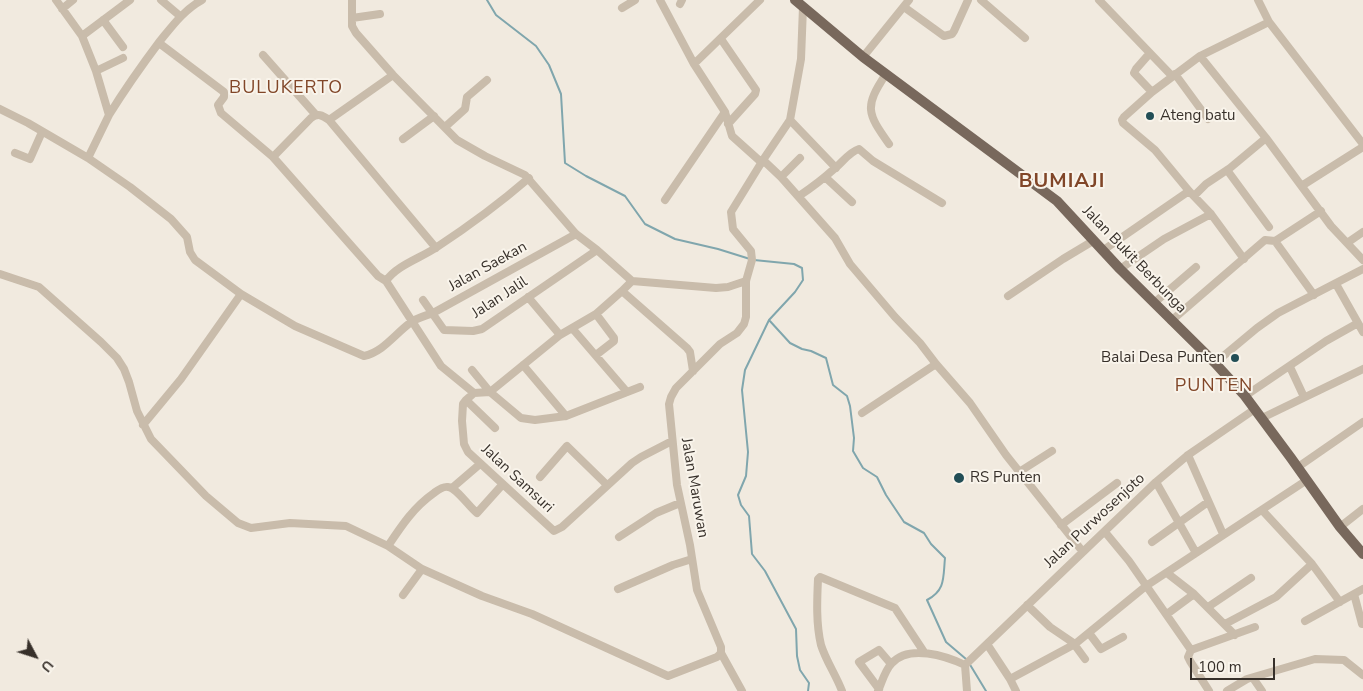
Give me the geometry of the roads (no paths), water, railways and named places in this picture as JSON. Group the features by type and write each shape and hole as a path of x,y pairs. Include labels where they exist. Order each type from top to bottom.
{"main road":[{"name":"Jalan Bukit Berbunga","path":"799,4 863,57 1048,193 1102,251 1215,363 1245,396 1340,527 1363,554"}],"street":[{"path":"56,0 82,36 96,71 108,115"},
{"path":"62,9 73,0"},
{"path":"82,36 130,0"},
{"path":"161,0 180,16"},
{"path":"88,158 108,115 129,82 180,16 202,0"},
{"path":"352,0 352,26 356,33 393,75 445,128 461,143 518,170 529,178 576,234 632,281 716,288 728,287 746,281"},
{"path":"622,8 635,0"},
{"path":"660,0 694,64 724,112 732,136 781,177 835,238 850,264 970,403 1019,472 1083,552"},
{"path":"694,64 721,40 760,0"},
{"path":"863,57 909,0"},
{"path":"904,7 944,36 952,34 968,0"},
{"path":"981,0 1025,38"},
{"path":"1099,0 1174,75 1208,119"},
{"path":"1258,0 1269,22 1363,146 1303,185"},
{"path":"799,4 800,59 790,120 836,168"},
{"path":"352,18 380,14"},
{"path":"104,20 123,47"},
{"path":"1244,259 1210,214 1155,150 1122,122 1124,116 1152,92 1200,56 1269,22"},
{"path":"721,40 756,90 755,94 728,124"},
{"path":"159,43 224,92 224,97 218,105 221,113 273,157 378,276 386,281 442,367 474,394"},
{"path":"1150,53 1134,72 1152,92"},
{"path":"263,56 316,115 321,115 329,120 436,248"},
{"path":"1200,56 1303,185 1332,226 1363,260"},
{"path":"96,71 123,58"},
{"path":"886,74 874,93 870,105 873,118 889,144"},
{"path":"329,120 393,75"},
{"path":"445,128 465,109 467,97 487,80"},
{"path":"0,109 88,158 130,187 171,219 187,237 190,252 195,260 241,294 180,379 143,425"},
{"path":"665,200 724,112"},
{"path":"273,157 291,137 316,115"},
{"path":"403,139 434,116"},
{"name":"Jalan Maruwan","path":"742,691 721,653 721,647 697,590 680,502 669,404 676,388 720,344 742,328 746,317 746,281 751,268 752,254 733,229 732,209 790,120"},
{"path":"15,153 30,159 42,132"},
{"path":"1102,251 1227,170 1266,138"},
{"path":"798,196 836,168 853,151 859,149 873,161 942,203"},
{"path":"781,177 800,158"},
{"path":"1227,170 1269,227"},
{"path":"825,177 852,202"},
{"path":"386,281 392,274 436,248 504,200 529,178"},
{"path":"1171,321 1262,242 1268,240 1275,241 1321,211"},
{"path":"1120,269 1164,239 1210,214"},
{"path":"1347,243 1363,232"},
{"name":"Jalan Saekan","path":"241,294 295,326 364,356 383,346 412,321 433,312 576,234"},
{"path":"1008,296 1093,241"},
{"path":"1275,241 1314,295"},
{"name":"Jalan Jalil","path":"423,300 433,312 441,327 446,331 478,330 597,250"},
{"path":"1154,304 1196,267"},
{"path":"1215,363 1271,318 1363,269"},
{"path":"0,274 39,287 101,342 124,369 143,425 151,439 227,515 243,526 256,528 290,523 346,526 388,546 422,568 482,596 532,614 668,676 717,658 721,653"},
{"path":"494,428 466,400 474,394 490,392 560,335 596,314 632,281"},
{"path":"1336,284 1363,332"},
{"path":"622,291 687,348 690,352 693,371"},
{"path":"528,297 560,335"},
{"path":"596,314 614,338 596,355"},
{"path":"1245,396 1326,341 1358,323"},
{"path":"572,328 627,392"},
{"path":"862,413 936,364"},
{"path":"524,365 566,416"},
{"path":"1290,366 1304,397"},
{"path":"1262,418 1363,369"},
{"path":"472,370 490,392 521,418 536,420 566,416 640,387"},
{"name":"Jalan Samsuri","path":"466,400 463,404 462,422 464,444 468,452 554,531 562,527 607,485 641,457 672,441"},
{"name":"Jalan Purwosenjoto","path":"968,662 1156,482 1188,455 1254,409"},
{"path":"1298,467 1363,422"},
{"path":"540,477 567,446 607,485"},
{"path":"1019,472 1052,451"},
{"path":"1188,455 1224,534"},
{"path":"452,488 480,464"},
{"path":"1010,679 1074,644 1146,586 1307,480"},
{"path":"1156,482 1196,553"},
{"path":"1061,525 1117,483"},
{"path":"388,546 412,512 445,486 452,488 476,513 503,484"},
{"path":"619,537 656,513 680,502"},
{"path":"1152,542 1208,502"},
{"path":"1262,510 1312,564 1340,602"},
{"path":"1340,527 1363,510"},
{"path":"1105,532 1129,561 1191,650"},
{"path":"618,589 692,558"},
{"path":"1225,624 1276,597 1312,564"},
{"path":"403,595 422,568"},
{"path":"1167,573 1194,594 1235,635"},
{"path":"842,691 824,653 818,628 817,586 820,577 895,608 924,652"},
{"path":"1208,607 1251,578"},
{"path":"1305,621 1363,589"},
{"path":"1166,614 1194,594"},
{"path":"1354,594 1363,624"},
{"path":"1026,605 1074,644 1085,659"},
{"path":"1209,691 1188,657 1191,650 1255,627"},
{"path":"1089,633 1101,649 1122,637"},
{"path":"987,644 1016,691"},
{"path":"891,664 879,650 859,662 881,689 891,664 898,658 924,652 968,662 967,691"},
{"path":"1227,691 1239,683 1253,678 1315,660 1344,660 1363,675"},
{"path":"1253,678 1262,691"}],"waterway":[{"path":"487,0 496,15 536,46 549,65 561,94 565,163 625,196 645,224 675,239 750,259"},
{"path":"754,260 794,264 802,268 803,280 795,292 769,320 745,370 742,390 748,452 746,476 738,495 741,505 749,516 752,554 765,571 796,629 797,656 800,670 809,683 808,691"},
{"path":"769,320 790,343 826,358 833,385 847,396 854,438 853,451 863,468 877,477 886,495 904,522 924,533 931,544 945,558 941,587 938,592 927,600 946,642 966,659"},
{"path":"969,663 986,691"}],"place":[{"name":"Ateng batu","path":"1150,116"},
{"name":"Balai Desa Punten","path":"1235,358"},
{"name":"RS Punten","path":"959,478"}],"district":[{"name":"BULUKERTO","path":"286,89"},
{"name":"BUMIAJI","path":"1062,182"},
{"name":"PUNTEN","path":"1214,387"}]}
